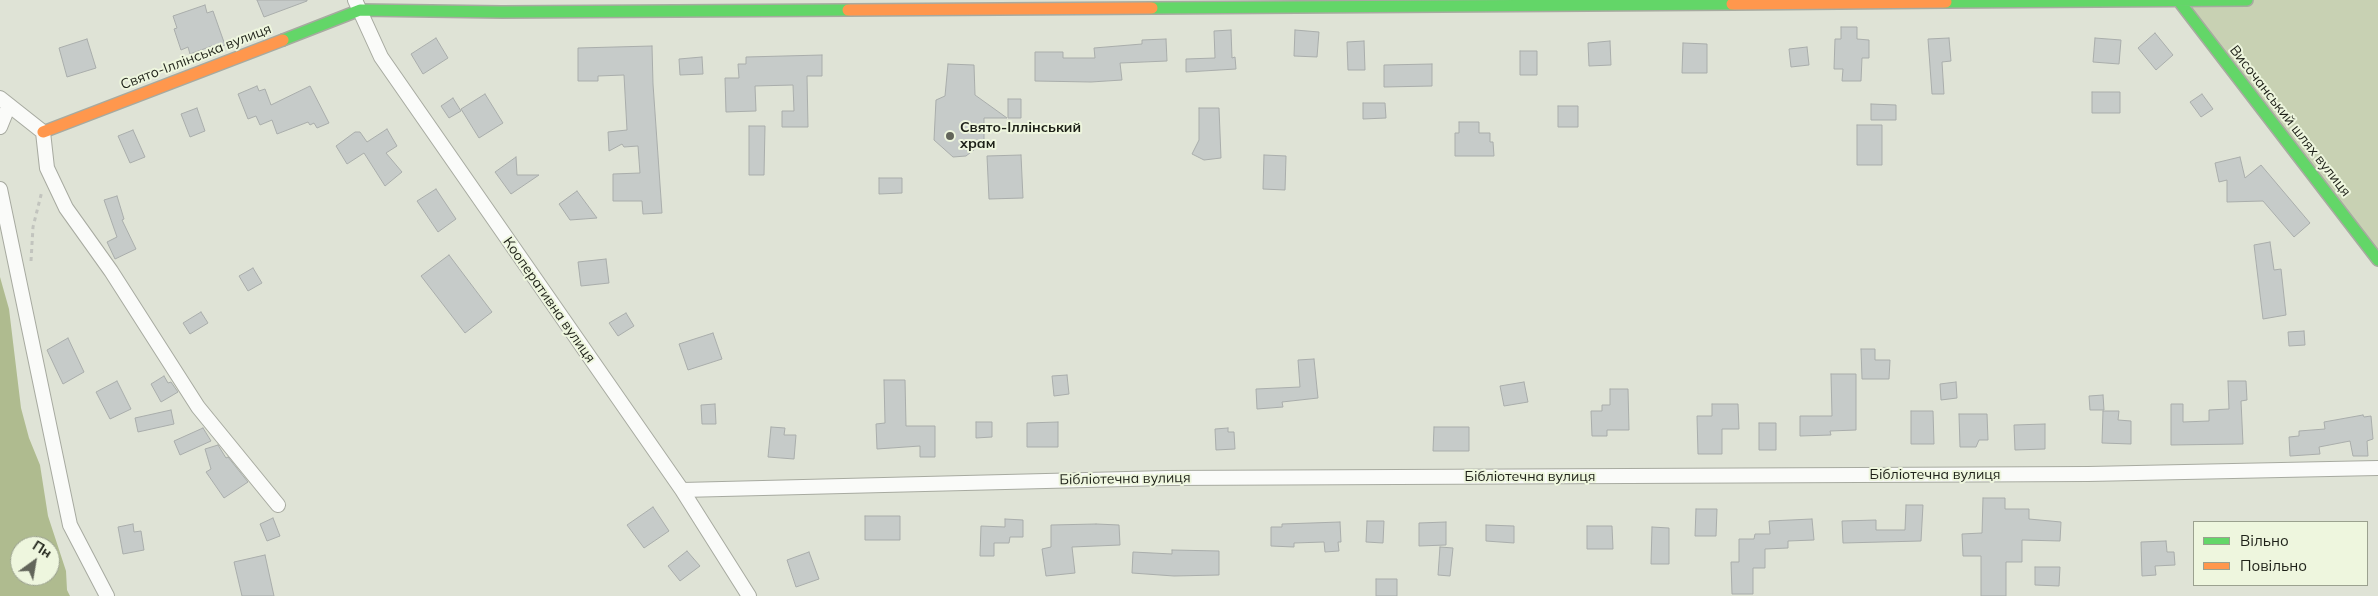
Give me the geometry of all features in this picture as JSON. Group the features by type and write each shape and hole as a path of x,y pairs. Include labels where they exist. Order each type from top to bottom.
{"street":[{"path":"358,5 502,12 2247,0"},
{"name":"Височанський шлях вулиця","path":"2178,1 2378,260"},
{"name":"Свято-Іллінська вулиця","path":"43,132 358,5"},
{"name":"Кооперативна вулиця","path":"358,5 381,57 682,490 749,596"},
{"path":"0,127 4,101 43,132 47,168 66,208 111,270 198,407 278,505"},
{"path":"0,190 70,525 107,596"},
{"name":"Бібліотечна вулиця","path":"682,490 1167,478 2078,474 2378,468"}],"path":[{"path":"31,263 33,227 47,168"}],"shaded area":[{"path":"2378,0 2378,260 2179,1"},
{"path":"0,277 9,309 21,408 29,438 40,465 48,516 55,536 10,536 10,586 60,586 60,553 66,571 67,590 70,596 0,596"}],"building":[{"path":"257,0 307,0 307,1 264,17"},
{"path":"205,5 207,13 213,11 225,45 213,49 212,46 190,54 188,47 181,50 174,29 177,28 173,16"},
{"path":"1841,27 1857,27 1857,39 1869,40 1869,58 1862,58 1861,81 1842,81 1843,69 1834,69 1835,39 1841,39"},
{"path":"1231,30 1232,58 1235,57 1236,69 1186,72 1186,59 1215,58 1214,31"},
{"path":"1295,30 1319,32 1317,57 1294,56"},
{"path":"2155,33 2173,55 2156,70 2138,48"},
{"path":"436,38 448,58 423,74 411,54"},
{"path":"1949,38 1951,61 1942,62 1944,94 1932,94 1928,39"},
{"path":"2095,38 2121,40 2119,64 2093,62"},
{"path":"87,39 96,68 67,77 59,48"},
{"path":"1166,39 1167,61 1120,63 1122,80 1091,82 1035,81 1035,52 1063,52 1063,58 1095,58 1094,48 1142,44 1142,40"},
{"path":"1364,41 1365,70 1348,70 1347,42"},
{"path":"1610,41 1611,65 1589,66 1588,43"},
{"path":"1683,43 1707,44 1707,73 1682,73"},
{"path":"652,46 662,213 643,214 642,201 613,201 613,174 640,173 638,146 624,147 622,144 609,151 608,132 627,130 624,75 598,76 598,81 578,81 578,48"},
{"path":"1807,47 1809,65 1791,67 1789,49"},
{"path":"1520,51 1537,51 1537,75 1520,75"},
{"path":"822,55 822,76 807,76 808,127 782,127 782,111 794,111 793,85 755,86 756,111 726,112 725,78 739,78 738,64 746,64 746,57"},
{"path":"702,57 703,74 680,75 679,59"},
{"name":"Свято-Іллінський храм","path":"948,64 974,65 975,95 1007,118 984,118 984,142 966,156 953,157 934,140 936,100 945,96"},
{"path":"1432,64 1432,86 1384,87 1384,65"},
{"path":"257,86 259,91 265,89 271,105 310,86 329,123 317,128 314,123 310,125 308,122 277,134 272,120 260,125 256,116 248,119 238,94"},
{"path":"2092,92 2120,92 2120,113 2092,113"},
{"path":"485,94 503,123 479,138 461,109"},
{"path":"2202,94 2213,109 2201,117 2190,102"},
{"path":"453,98 461,111 449,118 441,106"},
{"path":"1008,99 1021,99 1021,118 1008,118"},
{"path":"1363,103 1385,103 1386,118 1363,119"},
{"path":"1871,104 1896,105 1896,120 1871,120"},
{"path":"1558,106 1578,106 1578,127 1558,127"},
{"path":"197,108 205,131 190,137 181,114"},
{"path":"1199,108 1219,108 1221,158 1204,160 1192,154 1199,140"},
{"path":"1459,122 1479,122 1479,133 1490,133 1490,142 1493,142 1494,156 1455,156 1455,133 1459,133"},
{"path":"1857,125 1882,125 1882,165 1857,165"},
{"path":"749,126 765,126 764,175 749,175"},
{"path":"387,129 397,146 386,153 402,172 385,186 364,153 347,164 336,146 355,132 360,132 367,142"},
{"path":"133,130 145,157 130,163 118,136"},
{"path":"1021,155 1023,198 989,199 987,156"},
{"path":"1264,155 1286,156 1285,190 1263,189"},
{"path":"516,157 517,175 539,175 511,194 495,172"},
{"path":"2240,157 2245,178 2261,165 2310,223 2294,237 2263,201 2227,202 2227,180 2219,182 2215,163"},
{"path":"879,178 902,178 902,193 879,194"},
{"path":"436,189 456,219 438,232 417,201"},
{"path":"577,191 597,218 570,220 559,204"},
{"path":"117,196 124,219 122,220 136,249 115,259 107,242 117,237 104,200"},
{"path":"2270,242 2274,270 2281,269 2286,315 2263,319 2254,245"},
{"path":"449,255 492,312 465,333 421,276"},
{"path":"606,259 609,283 581,286 578,262"},
{"path":"253,268 262,283 248,291 239,276"},
{"path":"201,312 208,323 190,334 183,323"},
{"path":"626,313 634,326 618,336 609,323"},
{"path":"2304,331 2305,345 2289,346 2288,332"},
{"path":"713,333 722,359 688,370 679,344"},
{"path":"68,338 84,372 63,384 47,350"},
{"path":"1861,349 1875,349 1875,360 1890,360 1889,379 1862,379"},
{"path":"1314,359 1318,398 1282,402 1283,407 1257,409 1256,389 1300,387 1298,360"},
{"path":"1831,374 1856,374 1856,430 1830,431 1831,435 1800,436 1800,416 1832,416"},
{"path":"1067,375 1069,394 1054,396 1052,376"},
{"path":"164,376 168,383 171,382 178,392 161,402 151,384"},
{"path":"884,380 905,380 906,426 935,426 935,457 920,457 920,446 877,449 876,424 885,423"},
{"path":"117,381 131,409 110,419 96,392"},
{"path":"2228,381 2246,381 2247,400 2241,401 2243,444 2171,445 2171,404 2183,404 2183,422 2209,421 2209,410 2229,409"},
{"path":"1524,382 1528,402 1504,406 1500,386"},
{"path":"1956,382 1957,398 1941,400 1940,384"},
{"path":"1610,389 1628,389 1629,430 1607,430 1607,436 1592,436 1591,411 1602,411 1602,405 1610,405"},
{"path":"2103,395 2104,410 2090,410 2089,396"},
{"path":"715,404 716,424 702,424 701,405"},
{"path":"1712,404 1738,404 1739,429 1722,429 1722,454 1698,454 1697,416 1712,416"},
{"path":"171,410 174,424 138,432 135,418"},
{"path":"1911,411 1933,411 1934,444 1911,444"},
{"path":"2103,411 2119,411 2118,420 2131,421 2131,444 2102,443"},
{"path":"1959,414 1987,414 1988,440 1979,440 1976,447 1960,447"},
{"path":"2363,415 2364,417 2371,416 2373,439 2367,441 2368,456 2353,456 2350,441 2319,447 2320,454 2290,456 2289,437 2299,436 2299,431 2325,429 2324,422"},
{"path":"976,422 992,422 992,437 976,438"},
{"path":"1058,422 1058,447 1027,447 1027,423"},
{"path":"1759,423 1776,423 1776,450 1759,450"},
{"path":"2045,424 2045,449 2015,450 2014,425"},
{"path":"771,427 785,428 784,435 796,435 794,459 768,457"},
{"path":"1434,427 1469,427 1469,451 1433,451"},
{"path":"203,428 211,441 180,455 174,441"},
{"path":"1228,428 1228,432 1234,432 1235,449 1216,450 1215,429"},
{"path":"218,445 226,458 228,457 248,482 224,498 206,472 211,469 205,449"},
{"path":"1983,498 2005,498 2005,509 2029,509 2029,519 2061,522 2060,541 2022,540 2022,562 2006,562 2006,596 1981,596 1981,556 1963,556 1962,534 1982,533"},
{"path":"1906,505 1923,505 1921,541 1843,543 1842,521 1876,520 1876,530 1905,530"},
{"path":"653,507 669,531 644,548 627,525"},
{"path":"1696,509 1717,509 1716,536 1695,536"},
{"path":"865,516 900,516 900,540 865,540"},
{"path":"273,518 280,536 267,541 260,524"},
{"path":"1005,519 1023,520 1023,537 1010,537 1009,543 994,543 994,556 980,556 981,526 1005,527"},
{"path":"1812,519 1814,540 1788,541 1788,548 1765,549 1765,568 1753,568 1753,594 1732,594 1731,562 1739,562 1739,539 1754,539 1755,534 1770,534 1769,521"},
{"path":"1367,521 1384,521 1383,543 1366,542"},
{"path":"1340,522 1341,542 1338,542 1339,551 1325,552 1324,542 1294,543 1294,547 1271,546 1271,527 1282,527 1282,524"},
{"path":"1446,522 1446,545 1419,546 1419,523"},
{"path":"133,524 134,532 141,531 144,550 123,554 118,527"},
{"path":"1051,525 1119,525 1120,545 1072,547 1075,573 1046,576 1042,549 1051,547"},
{"path":"1486,525 1514,526 1514,543 1486,541"},
{"path":"1587,526 1612,526 1613,549 1587,549"},
{"path":"1652,527 1669,528 1669,564 1651,564"},
{"path":"2166,541 2167,552 2174,552 2175,565 2155,566 2156,575 2142,576 2141,542"},
{"path":"1440,547 1453,548 1450,576 1438,575"},
{"path":"1172,550 1219,551 1219,575 1174,576 1132,573 1133,552 1172,554"},
{"path":"687,551 700,566 680,581 668,566"},
{"path":"809,552 819,579 796,587 787,560"},
{"path":"265,555 274,596 242,596 234,562"},
{"path":"2035,567 2060,567 2059,586 2035,585"},
{"path":"1376,579 1397,579 1397,596 1376,596"}],"traffic: fast":[{"path":"2178,0 2378,260"},
{"path":"1946,2 2247,0"},
{"path":"1152,8 1732,4"},
{"path":"283,40 360,10 502,12 848,10"}],"traffic: slow":[{"path":"1732,4 1946,2"},
{"path":"848,10 1152,8"},
{"path":"43,132 283,40"}],"place":[{"name":"Свято-Іллінський храм","path":"950,136"}]}
